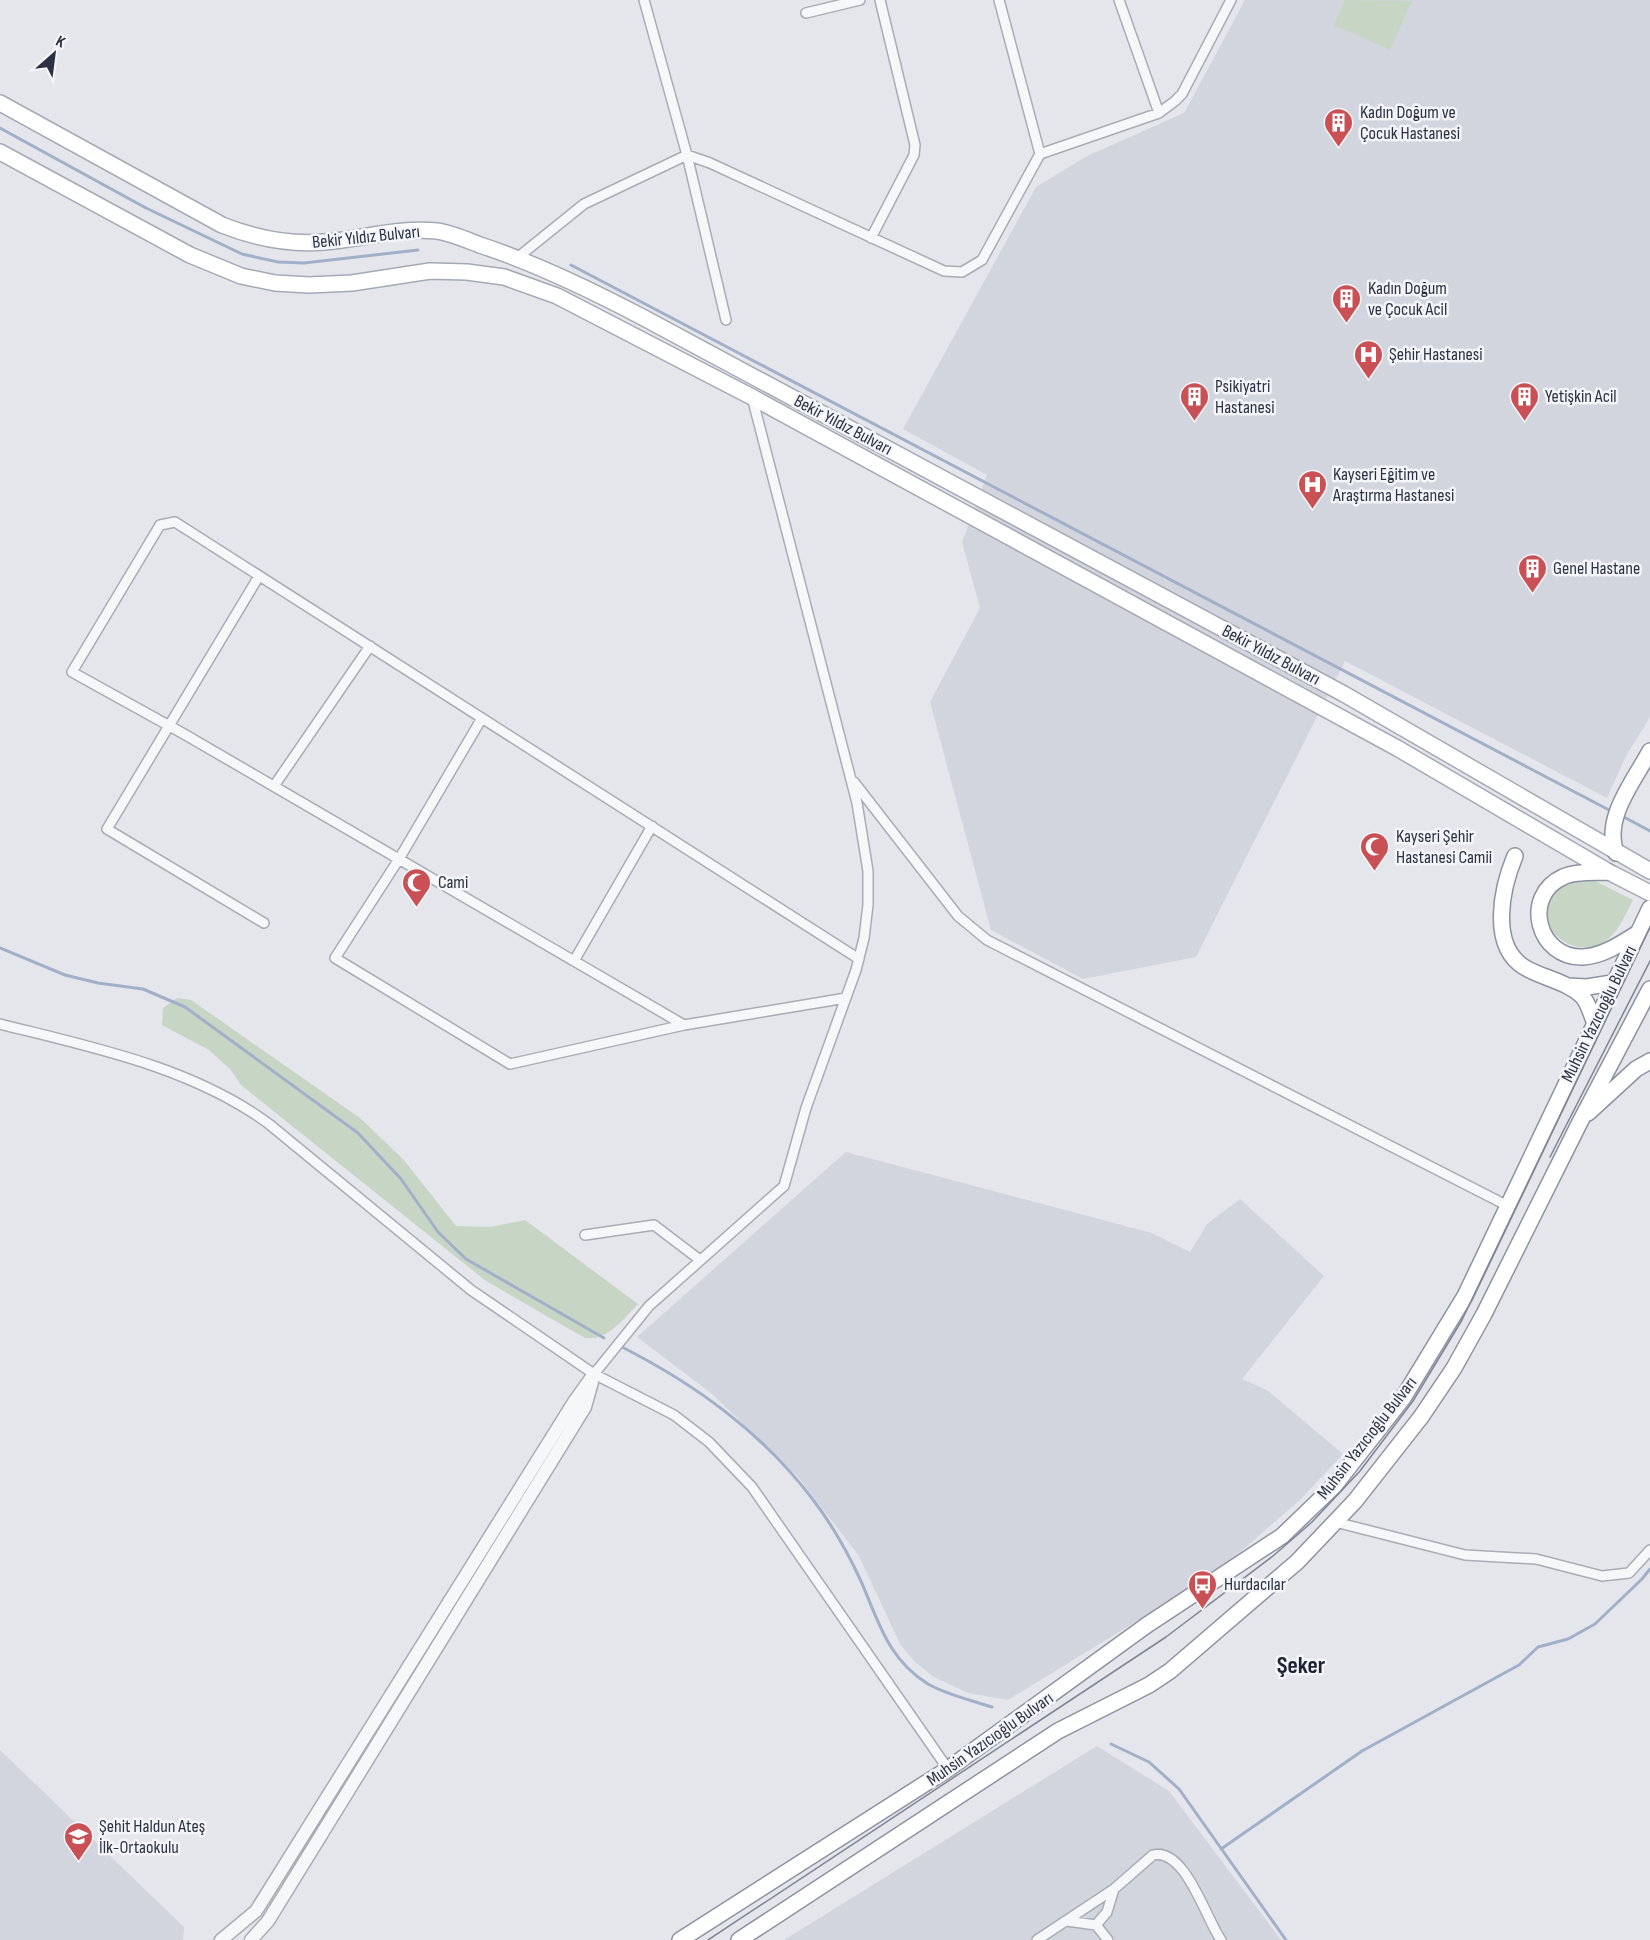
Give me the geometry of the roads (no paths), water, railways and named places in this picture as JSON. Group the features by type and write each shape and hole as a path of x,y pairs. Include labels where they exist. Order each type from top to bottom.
{"main road":[{"name":"Bekir Yıldız Bulvarı","path":"0,104 222,225 249,235 309,243 413,230 441,231 517,258 573,282 1344,694 1650,871"},
{"name":"Bekir Yıldız Bulvarı","path":"0,152 224,271 258,280 301,285 352,283 430,271 467,272 504,277 557,296 752,397 1396,748 1609,872 1650,893"},
{"path":"1616,853 1611,833 1614,819 1650,751"},
{"path":"1515,856 1503,901 1506,944 1515,959 1525,968 1583,997 1594,1021"},
{"path":"1609,872 1565,876 1554,883 1539,907 1538,917 1541,931 1557,950 1568,955 1583,957 1613,948 1638,933"},
{"name":"Muhsin Yazıcıoğlu Bulvarı","path":"680,1940 948,1769 1147,1625 1282,1536 1334,1486 1403,1398 1465,1296 1612,983 1650,908"},
{"path":"1565,986 1587,987 1612,983"},
{"name":"Muhsin Yazıcıoğlu Bulvarı","path":"739,1940 1058,1731 1149,1685 1170,1671 1297,1562 1388,1461 1454,1368 1484,1314 1580,1122 1650,989"},
{"path":"1580,1122 1636,1069 1650,1061"}],"street":[{"path":"644,0 687,155 726,320"},
{"path":"806,13 860,0"},
{"path":"872,238 914,155 915,145 880,0"},
{"path":"999,0 1040,154"},
{"path":"1119,0 1159,113"},
{"path":"517,258 584,204 687,155 710,163 944,271 962,272 973,267 986,255 1040,154 1159,113 1182,94 1231,0"},
{"path":"229,1938 256,1911 574,1402 594,1374 650,1306 784,1186 806,1108 859,959 867,922 869,888 863,837 850,777 752,397"},
{"path":"684,1025 274,786 72,672 158,528 167,522 175,522 859,959"},
{"path":"259,576 107,829 264,923"},
{"path":"274,786 370,646"},
{"path":"482,718 399,859 335,958 510,1064 684,1025 846,998"},
{"path":"850,777 958,916 987,940 1508,1206"},
{"path":"574,961 652,826"},
{"path":"0,1024 89,1048 184,1078 237,1102 268,1124 471,1290 594,1374 674,1415 709,1442 739,1471 765,1503 948,1769"},
{"path":"585,1235 654,1225 700,1260"},
{"path":"250,1940 268,1921 585,1407 594,1374"},
{"path":"1335,1522 1450,1552 1550,1562 1602,1576 1629,1573 1650,1550"},
{"path":"1037,1940 1114,1888 1153,1855 1169,1856 1185,1872 1221,1940"},
{"path":"1096,1925 1107,1912 1114,1888"},
{"path":"1067,1921 1096,1925 1108,1940"}],"waterway":[{"path":"0,128 146,208 242,254 278,262 304,263 418,250"},
{"path":"571,265 1611,811"},
{"path":"1622,816 1650,831"},
{"path":"0,948 65,975 98,983 143,989 185,1007 358,1133 401,1179 438,1232 466,1259 604,1338"},
{"path":"620,1346 675,1377 726,1412 750,1432 794,1476 833,1529 855,1569 885,1637 903,1663 914,1674 943,1691 992,1707"},
{"path":"1221,1849 1362,1751 1519,1665 1538,1647 1568,1639 1595,1624 1650,1569"},
{"path":"1111,1744 1149,1762 1179,1789 1286,1940"}],"tram line":[{"path":"708,1940 1166,1637 1273,1556 1312,1522 1360,1471 1413,1401 1462,1320 1650,927"},
{"path":"1550,1157 1650,961"}],"place":[{"name":"Kadın Doğum ve Çocuk Hastanesi","path":"1339,148"},
{"name":"Kadın Doğum ve Çocuk Acil","path":"1347,324"},
{"name":"Şehir Hastanesi","path":"1368,380"},
{"name":"Psikiyatri Hastanesi","path":"1194,422"},
{"name":"Yetişkin Acil","path":"1524,422"},
{"name":"Kayseri Eğitim ve Araştırma Hastanesi","path":"1312,510"},
{"name":"Genel Hastane","path":"1532,594"},
{"name":"Kayseri Şehir Hastanesi Camii","path":"1375,872"},
{"name":"Cami","path":"417,908"},
{"name":"Hurdacılar","path":"1203,1610"},
{"name":"Şehit Haldun Ateş İlk-Ortaokulu","path":"78,1862"}],"district":[{"name":"Şeker","path":"1301,1665"}]}
